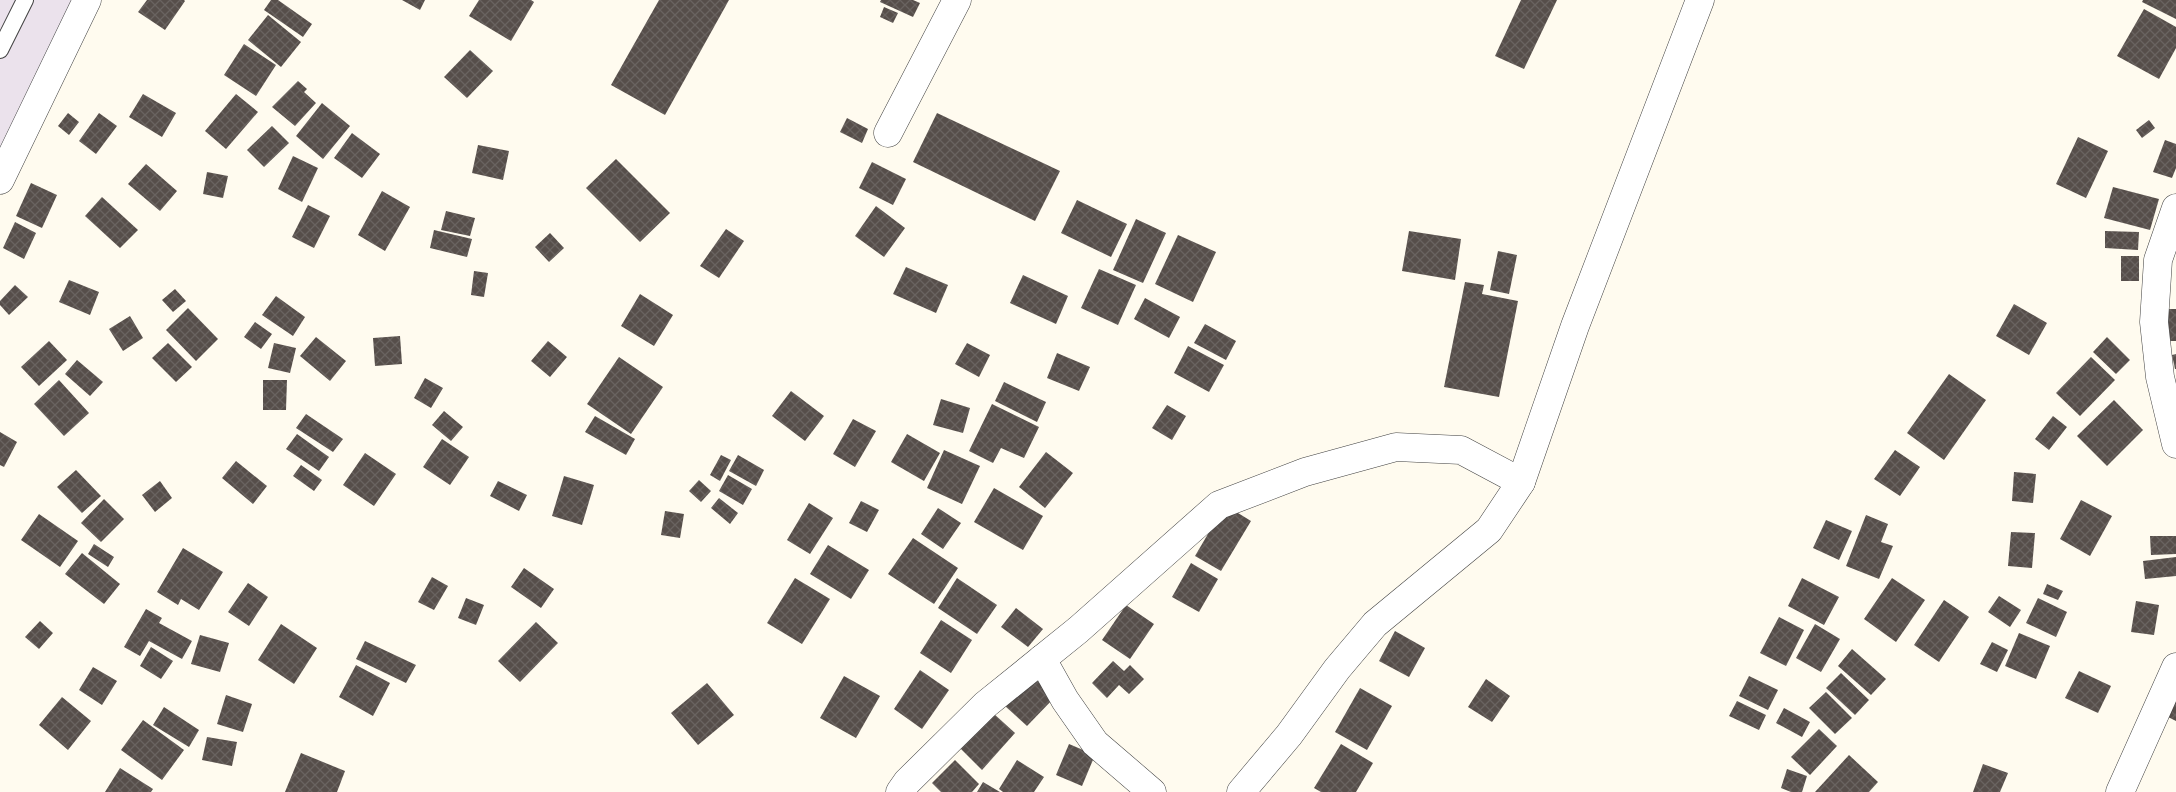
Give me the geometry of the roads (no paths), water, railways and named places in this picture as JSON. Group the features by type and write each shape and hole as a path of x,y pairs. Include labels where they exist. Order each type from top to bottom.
{"street":[{"path":"0,180 87,0"},
{"path":"888,133 957,0"},
{"path":"1241,792 1289,735 1337,669 1375,624 1489,530 1521,482 1575,326 1700,0"},
{"path":"2176,208 2158,260 2154,322 2160,377 2176,444"},
{"path":"900,792 907,782 985,706 1078,630 1218,505 1305,472 1396,448 1461,450 1521,482"},
{"path":"1042,658 1065,700 1095,743 1152,792"},
{"path":"2120,792 2176,667"}],"lane":[{"path":"0,50 25,0"}]}
